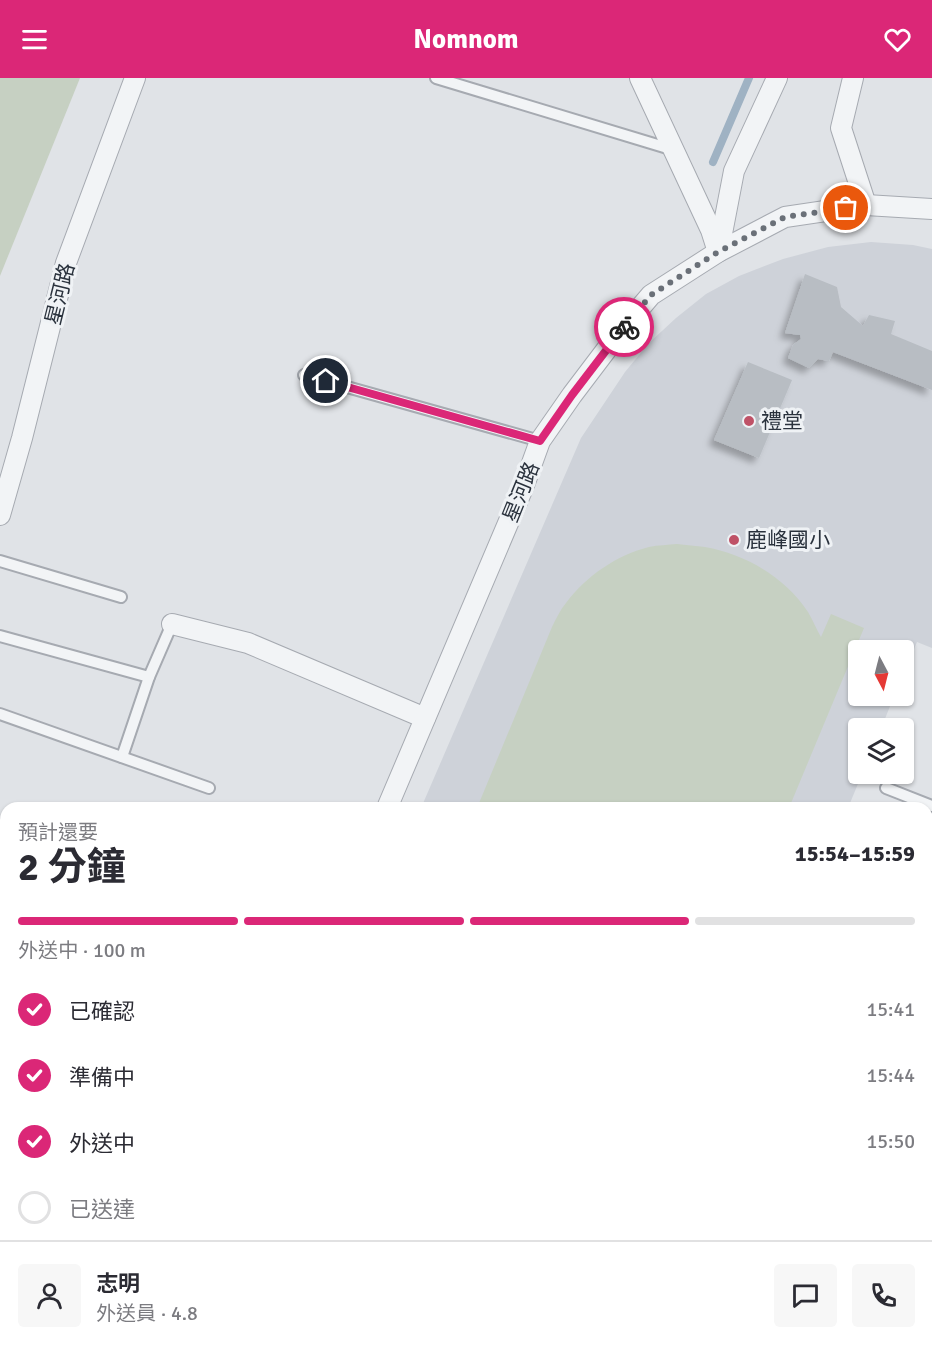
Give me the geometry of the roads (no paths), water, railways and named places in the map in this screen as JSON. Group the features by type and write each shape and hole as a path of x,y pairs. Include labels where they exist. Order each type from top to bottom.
{"street":[{"name":"星河路","path":"0,514 28,416 66,263 135,78"},
{"path":"640,78 711,230 718,252"},
{"path":"718,252 734,171 777,78"},
{"path":"853,78 840,128 866,205"},
{"name":"星河路","path":"390,802 523,488 540,441 622,329 651,295 718,252 785,217 866,205 932,209"},
{"path":"172,624 248,643 425,718"}],"lane":[{"path":"436,78 674,150"},
{"path":"304,375 540,441"},
{"path":"0,561 121,597"},
{"path":"122,757 148,677 172,624"},
{"path":"0,636 148,677"},
{"path":"0,714 209,788"},
{"path":"886,788 922,802"}],"waterway":[{"path":"713,162 749,78"}],"place":[{"name":"禮堂","path":"749,421"},
{"name":"鹿峰國小","path":"734,540"}]}
